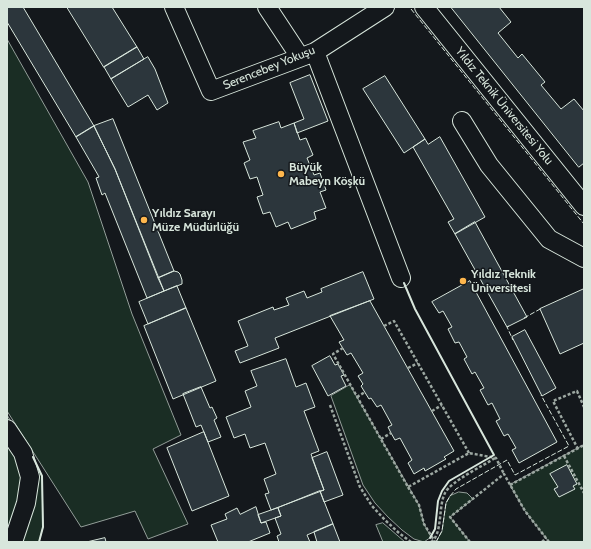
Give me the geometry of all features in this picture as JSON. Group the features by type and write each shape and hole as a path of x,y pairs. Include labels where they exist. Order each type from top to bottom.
{"street":[{"name":"Serencebey Yokuşu","path":"174,7 211,91 307,55 385,7"},
{"path":"266,7 307,55 401,278"},
{"name":"Yıldız Teknik Üniversitesi Yolu","path":"424,7 584,206"},
{"path":"462,121 489,165 549,239 584,258"},
{"path":"7,429 22,453 30,477 26,503 13,542"}],"path":[{"path":"384,326 394,321 469,452"},
{"path":"343,348 333,354 418,505 424,524 433,541"},
{"path":"408,368 418,363"},
{"path":"578,449 552,401 577,391 584,406"},
{"path":"357,397 365,392"},
{"path":"330,405 360,487 372,506 399,533 411,542"},
{"path":"432,411 442,405"},
{"path":"381,439 391,434"},
{"path":"510,485 584,445"},
{"path":"408,487 469,452 496,458"},
{"path":"564,456 584,493"},
{"path":"496,458 525,511 550,542"},
{"path":"433,541 438,530 445,492 452,484 496,458"},
{"path":"470,542 450,517 504,474"},
{"path":"542,542 546,538"}],"green space":[{"path":"7,39 88,182 132,314 181,435 153,449 188,524 148,539 135,511 81,527 7,411"},
{"path":"350,385 419,505 424,524 431,537 424,542 414,539 388,517 375,503 363,485 331,396"},
{"path":"7,415 29,449 42,476 43,527 39,542 7,542"},
{"path":"584,445 584,542 549,542 525,511 510,485"},
{"path":"459,492 467,493 473,499 450,517 470,542 436,542 442,531 446,503 450,496"},
{"path":"383,523 405,542 383,542 376,525"}],"building":[{"path":"7,7 23,7 94,126 76,137 7,22"},
{"path":"67,7 112,7 137,47 104,67"},
{"path":"451,7 499,7 511,22 498,33 518,58 522,54 545,82 541,85 561,109 574,99 584,111 584,163 579,167"},
{"path":"137,47 144,59 111,79 104,67"},
{"path":"148,57 155,69 168,103 157,110 148,95 128,107 111,79"},
{"path":"310,75 328,121 297,133 294,123 304,119 290,83"},
{"path":"385,76 425,139 404,153 363,89"},
{"name":"Yıldız Sarayı Müze Müdürlüğü","path":"113,119 174,271 158,278 115,169 94,126"},
{"name":"Büyük Mabeyn Köşkü","path":"279,122 281,128 294,123 300,140 306,138 313,155 307,158 314,175 320,173 326,190 320,192 326,208 314,212 316,219 291,229 288,222 276,227 270,212 263,214 257,197 263,195 257,177 250,179 244,163 250,160 243,142 256,138 253,131"},
{"path":"94,126 115,169 164,291 147,298 105,193 102,195 96,178 99,177 76,137"},
{"path":"440,137 485,217 455,234 448,222 454,219 413,147 425,139 428,144"},
{"path":"475,222 527,317 507,327 455,234"},
{"path":"174,271 180,274 182,284 164,291 158,278"},
{"path":"363,272 374,299 275,338 279,348 240,363 235,351 248,346 238,321 273,307 274,310 289,305 286,298 304,291 307,298 322,292 321,289"},
{"path":"470,281 557,442 519,463 512,450 516,448 508,434 504,436 496,421 500,419 492,403 488,405 480,390 484,388 475,372 472,374 464,359 467,357 459,342 455,343 448,329 452,327 443,311 439,313 432,302"},
{"path":"177,286 186,308 148,324 139,302"},
{"path":"584,289 584,343 560,354 540,309"},
{"path":"370,301 454,451 444,457 446,459 425,471 424,468 414,474 408,463 412,460 400,438 395,440 391,433 388,427 392,425 381,405 377,407 371,398 369,399 361,386 363,384 358,376 363,373 351,353 347,355 339,342 344,340 330,316"},
{"path":"186,308 216,381 173,399 144,326"},
{"path":"525,330 556,388 542,396 512,337"},
{"path":"330,356 335,365 338,364 344,375 341,376 346,386 328,396 312,366"},
{"path":"286,359 296,387 306,383 315,407 304,411 319,451 311,454 324,490 271,510 265,494 269,493 264,479 276,474 265,443 250,448 245,434 234,438 226,417 251,407 245,391 257,386 251,371"},
{"path":"201,387 210,408 212,407 217,418 214,420 221,437 208,442 201,425 196,427 183,394"},
{"path":"204,432 229,496 192,511 167,448"},
{"path":"327,452 343,495 324,502 320,491 324,490 312,458"},
{"path":"567,465 577,484 573,486 575,489 559,497 554,489 558,487 550,474"},
{"path":"320,491 333,524 307,535 310,542 279,542 277,536 281,534 275,518 281,516 278,508"},
{"path":"256,507 261,523 266,522 270,533 248,542 218,542 211,525 227,519 225,514 237,508 240,514"},
{"path":"278,508 281,516 261,523 258,515"},
{"path":"333,524 340,542 317,542 314,532"},
{"path":"105,538 106,542 87,542"}],"fence":[{"path":"411,9 584,224"},
{"path":"524,318 542,308"},
{"path":"509,326 507,327 513,340"},
{"path":"436,542 442,531 446,503 456,489 507,460 515,475 569,446 541,395"}],"wall":[{"path":"404,283 415,309 494,455 449,481 442,491 438,501 435,529 430,538"},
{"path":"33,457 42,476 43,527 39,542"}],"place":[{"name":"Büyük Mabeyn Köşkü","path":"281,174"},
{"name":"Yıldız Sarayı Müze Müdürlüğü","path":"144,220"},
{"name":"Yıldız Teknik Üniversitesi","path":"463,281"}]}
